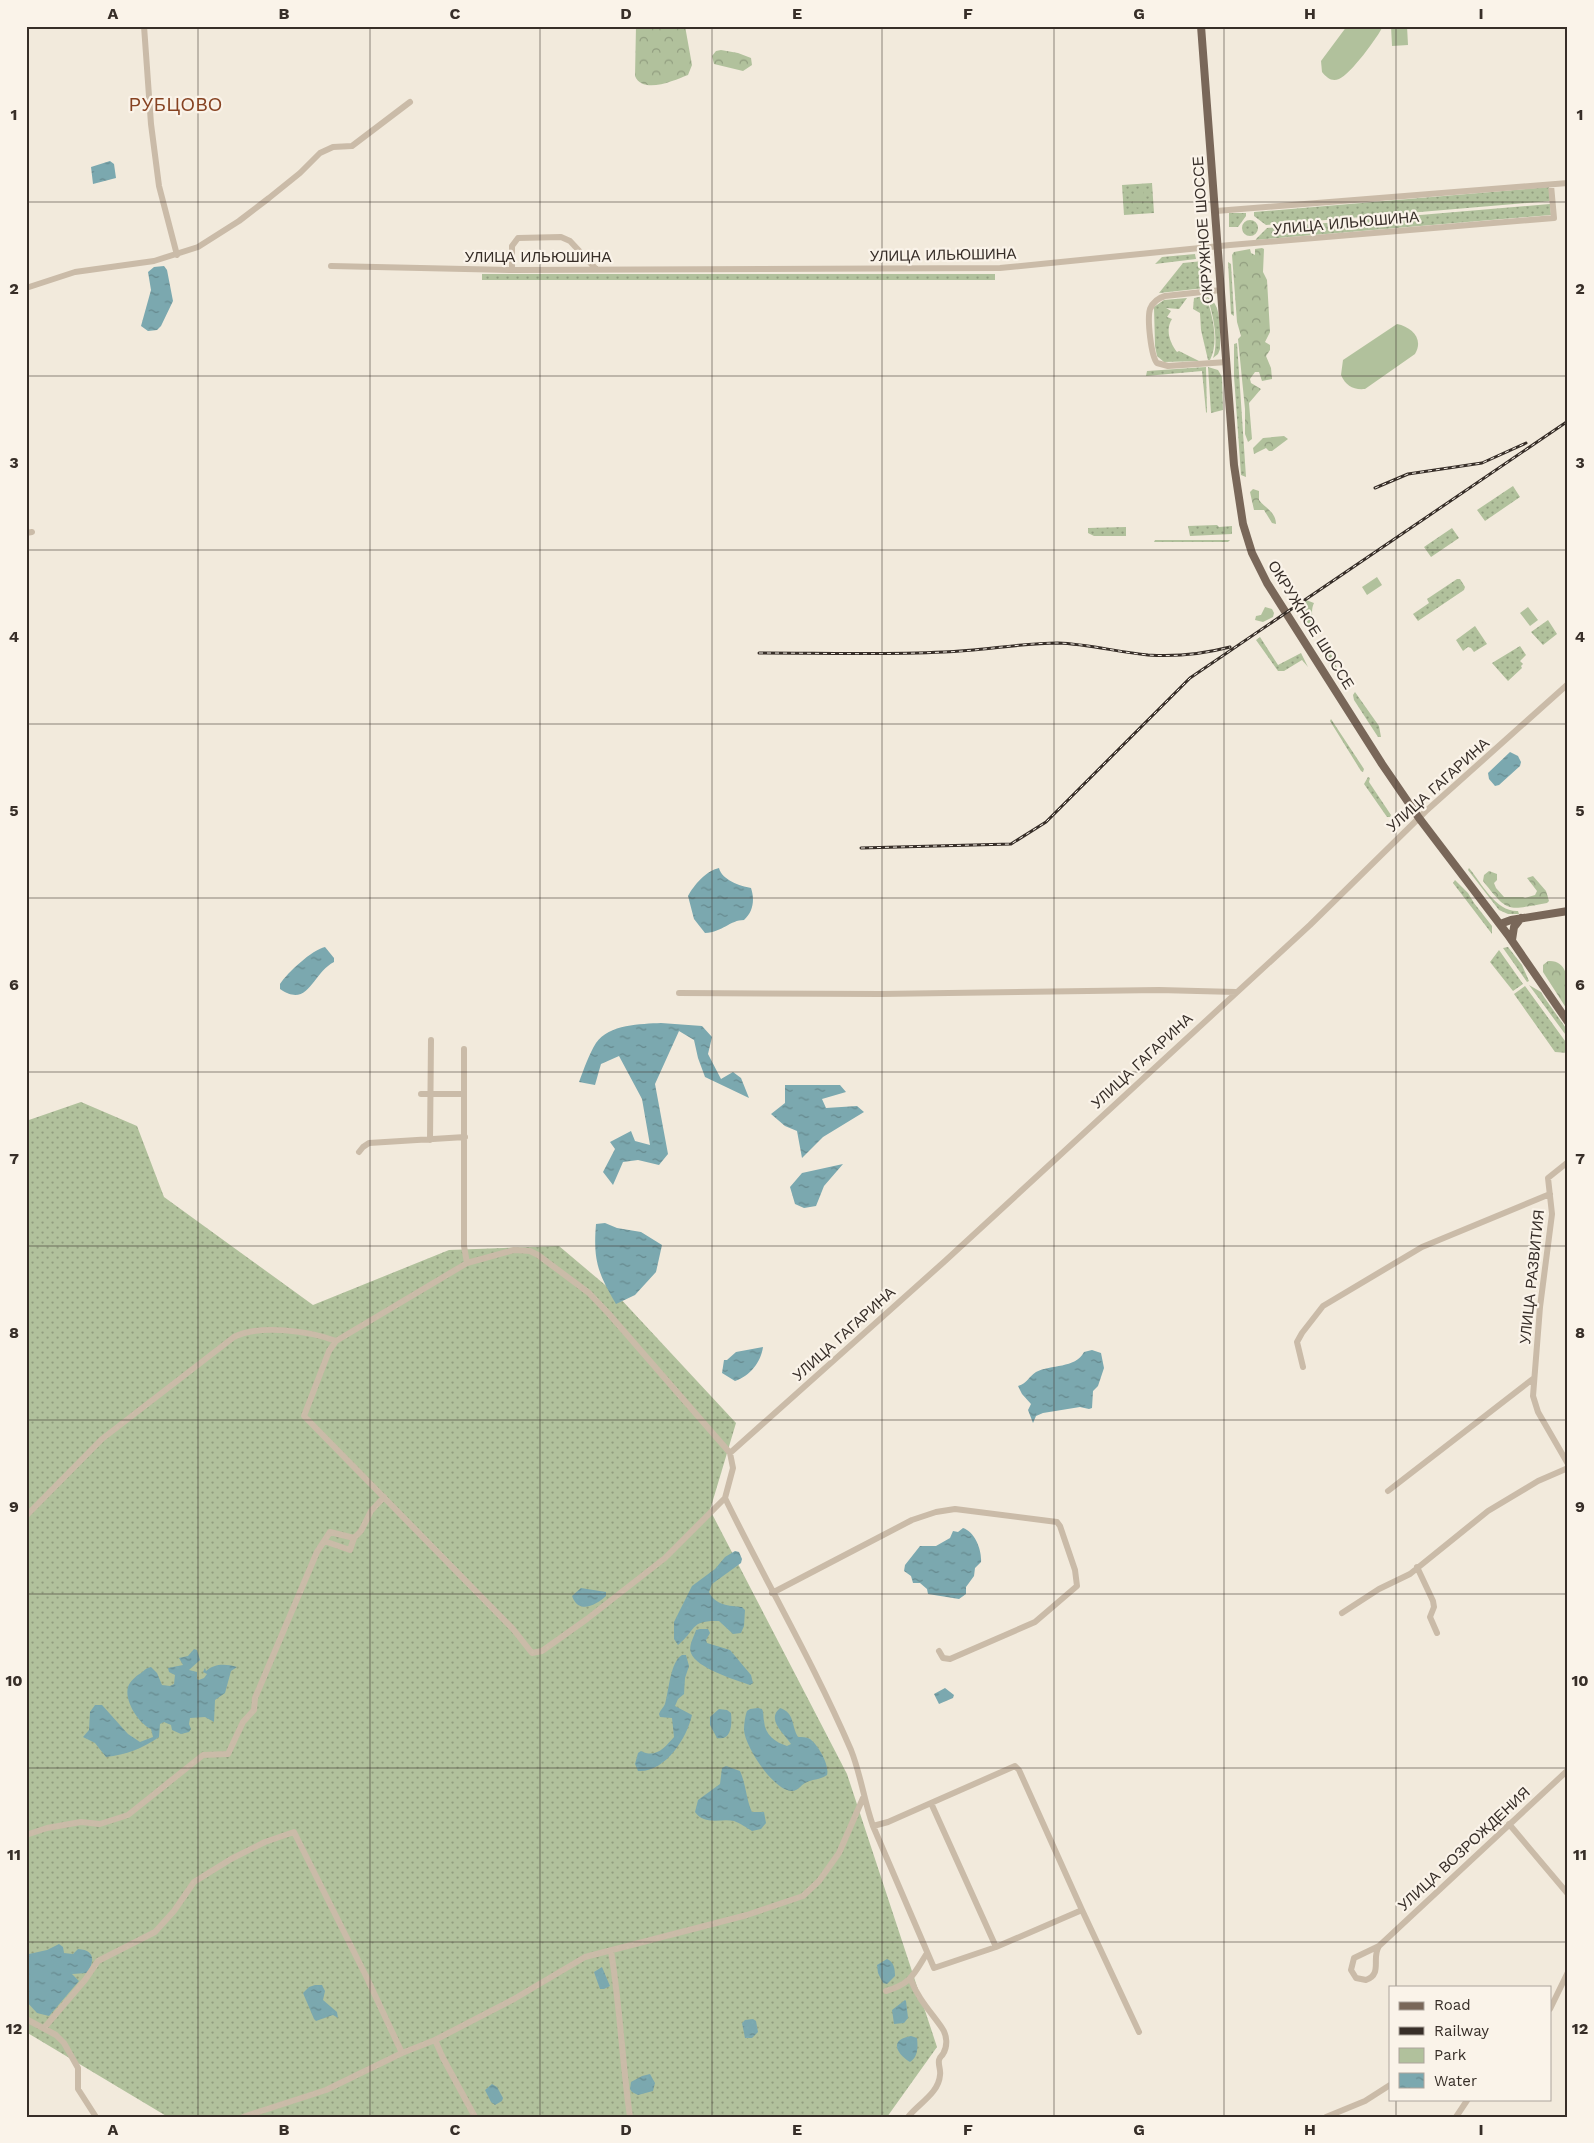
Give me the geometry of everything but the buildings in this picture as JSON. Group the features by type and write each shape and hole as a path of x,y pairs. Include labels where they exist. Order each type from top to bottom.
{"main road":[{"name":"ОКРУЖНОЕ ШОССЕ","path":"1201,26 1238,500 1252,553 1285,613 1382,764 1419,818 1512,940 1568,1022"},
{"path":"1500,924 1520,918 1568,911"},
{"path":"1512,940 1514,927 1520,918"}],"street":[{"path":"144,26 151,124 158,177 177,255"},
{"path":"26,288 75,272 130,266 177,255 206,243 239,221 300,173 320,153 333,147 352,146 410,102"},
{"name":"УЛИЦА ИЛЬЮШИНА","path":"1216,211 1568,183"},
{"name":"УЛИЦА ИЛЬЮШИНА","path":"330,266 512,270 1000,268 1218,246 1554,218 1551,185"},
{"path":"512,270 512,246 518,238 557,236 570,241 596,269"},
{"path":"1221,290 1165,296 1157,299 1152,306 1150,314 1152,354 1157,363 1164,366 1227,362"},
{"name":"УЛИЦА ГАГАРИНА","path":"730,1453 888,1313 1310,924 1419,818 1568,684"},
{"path":"679,993 880,994 1150,990 1236,992"},
{"path":"430,1140 431,1040"},
{"path":"464,1049 464,1246 467,1263"},
{"path":"421,1094 464,1094"},
{"path":"359,1152 369,1143 465,1138"},
{"name":"УЛИЦА РАЗВИТИЯ","path":"1568,1162 1548,1178 1552,1214 1540,1307 1534,1378 1534,1403 1568,1464"},
{"path":"1303,1367 1297,1342 1323,1306 1422,1246 1550,1194"},
{"path":"522,1250 538,1255 589,1293 730,1453 734,1468 725,1498 665,1558 638,1580 542,1651 532,1653 513,1629 304,1416 329,1351 336,1341 467,1263 506,1252 522,1250"},
{"path":"26,1516 102,1439 234,1337 255,1332 279,1331 325,1337 336,1341"},
{"path":"1388,1491 1534,1378"},
{"path":"1342,1613 1417,1568 1488,1511 1538,1480 1568,1468"},
{"path":"324,1541 350,1550 354,1538 361,1532 371,1510 384,1497"},
{"path":"725,1498 851,1750 860,1775 864,1798 873,1826 934,1968 996,1947 1082,1910"},
{"path":"772,1593 912,1520 936,1512 955,1509 1056,1522 1060,1526 1075,1570 1077,1586 1069,1595 1055,1603 1036,1622 950,1659 942,1658 939,1651"},
{"path":"26,1835 47,1828 81,1822 100,1824 128,1815 203,1755 228,1754 243,1722 254,1710 255,1698 317,1552 330,1532 354,1538"},
{"path":"1417,1568 1433,1601 1434,1607 1430,1617 1437,1633"},
{"path":"873,1826 888,1822 1015,1766 1020,1770 1139,2032"},
{"name":"УЛИЦА ВОЗРОЖДЕНИЯ","path":"1379,1946 1374,1956 1376,1968 1374,1975 1363,1980 1354,1976 1350,1968 1354,1958 1379,1946 1568,1770"},
{"path":"243,2117 326,2090 402,2053 435,2040 514,2000 585,1957 747,1915 803,1896 819,1881 840,1853 864,1798"},
{"path":"931,1803 996,1947"},
{"path":"1509,1824 1568,1894"},
{"path":"44,2028 85,1980 98,1961 155,1932 174,1911 194,1882 231,1859 265,1842 294,1832 402,2053"},
{"path":"1568,1921 1568,1926"},
{"path":"611,1951 617,1989 621,2056 630,2117"},
{"path":"886,1991 904,1985 911,1980 927,1953"},
{"path":"1552,2005 1568,1972"},
{"path":"908,2117 916,2106 932,2094 940,2075 939,2060 946,2046 946,2037 943,2030 918,1998 911,1980"},
{"path":"26,2019 60,2039 71,2054 78,2068 78,2089 96,2117"},
{"path":"435,2040 442,2058 475,2117"},
{"path":"1326,2117 1338,2110 1365,2100 1389,2086"},
{"path":"1456,2117 1467,2100"}],"green space":[{"path":"636,26 685,26 692,65 688,75 660,84 645,85 639,82 635,76"},
{"path":"1347,26 1383,26 1370,47 1350,71 1339,79 1332,80 1322,72 1321,61"},
{"path":"1391,26 1407,26 1408,45 1392,46"},
{"path":"721,50 751,58 752,65 743,71 714,64 712,56 716,51"},
{"path":"1152,183 1154,213 1124,215 1122,185"},
{"path":"1549,187 1550,201 1266,225 1254,216 1254,212"},
{"path":"1135,189 1144,190 1141,208 1132,207"},
{"path":"1550,204 1551,215 1255,240 1267,228"},
{"path":"1229,213 1246,213 1246,216 1238,227 1229,227"},
{"path":"1247,220 1253,220 1258,225 1256,234 1247,236 1242,231 1242,225"},
{"path":"1250,249 1251,253 1255,255 1255,249 1264,249 1263,272 1267,280 1270,332 1265,342 1270,345 1270,350 1266,356 1271,368 1272,379 1262,381 1259,372 1255,372 1250,379 1251,383 1261,389 1249,403 1252,439 1248,442 1245,434 1245,409 1238,339 1241,336 1237,322 1232,255 1234,252"},
{"path":"1195,254 1196,259 1155,264 1162,257"},
{"path":"1203,261 1205,288 1159,293 1183,263"},
{"path":"1228,262 1231,264 1234,316 1231,314"},
{"path":"482,274 995,274 995,280 482,280"},
{"path":"1204,296 1209,304 1215,337 1210,360 1208,360 1201,330 1200,313 1193,309 1194,298"},
{"path":"1207,297 1216,306 1220,320 1220,349 1213,358 1215,352 1215,328"},
{"path":"1187,298 1179,309 1166,308 1171,311 1167,317 1172,319 1169,336 1177,352 1179,351 1199,361 1164,362 1157,356 1155,346 1154,307 1164,300"},
{"path":"1397,324 1415,334 1418,343 1415,354 1365,389 1357,389 1348,385 1341,375 1343,360"},
{"path":"1237,343 1246,477 1241,475 1234,376 1234,344"},
{"path":"1206,367 1207,413 1202,371 1146,376 1147,371"},
{"path":"1208,367 1218,370 1222,377 1223,410 1211,413"},
{"path":"1284,436 1288,439 1272,451 1266,448 1254,454 1253,448 1263,438"},
{"path":"1513,486 1520,497 1485,521 1477,510"},
{"path":"1253,489 1259,491 1259,500 1272,513 1276,524 1272,523 1264,510 1254,510 1250,492"},
{"path":"1217,525 1219,527 1232,526 1232,534 1190,536 1188,526"},
{"path":"1126,527 1126,536 1094,536 1088,533 1088,528"},
{"path":"1452,528 1459,538 1431,557 1424,547"},
{"path":"1155,540 1230,540 1228,542 1154,542"},
{"path":"1377,577 1382,585 1367,595 1362,587"},
{"path":"1457,579 1460,579 1465,587 1464,590 1418,621 1413,614 1429,603 1427,599"},
{"path":"1306,600 1314,603 1312,615 1316,633 1314,635 1302,621 1302,603"},
{"path":"1265,607 1272,609 1273,617 1263,622 1255,620 1256,616 1261,615"},
{"path":"1528,607 1538,620 1530,626 1520,613"},
{"path":"1548,620 1557,634 1543,645 1531,632"},
{"path":"1475,626 1487,644 1474,652 1468,647 1463,651 1456,640"},
{"path":"1260,637 1278,665 1301,653 1308,667 1302,660 1284,671 1278,671 1256,640"},
{"path":"1321,642 1327,645 1337,668 1331,665 1325,658 1317,643"},
{"path":"1520,646 1526,655 1520,661 1523,664 1522,668 1508,681 1492,663"},
{"path":"1355,692 1379,726 1381,737 1378,737 1354,700 1353,695"},
{"path":"1331,719 1364,769 1363,772 1330,721"},
{"path":"1368,777 1370,778 1369,782 1391,815 1390,817 1387,817 1364,784"},
{"path":"1469,868 1496,902 1510,910 1518,911 1519,914 1508,914 1499,910 1468,870"},
{"path":"1489,871 1497,874 1497,880 1494,883 1504,897 1525,898 1535,895 1537,891 1527,878 1533,876 1546,891 1549,901 1547,903 1516,908 1504,904 1483,881 1484,875"},
{"path":"1455,880 1468,893 1492,926 1492,934 1453,883"},
{"path":"1508,947 1522,965 1529,981 1527,982 1503,948"},
{"path":"1499,950 1523,984 1513,991 1490,962"},
{"path":"1548,961 1556,962 1562,966 1565,972 1568,988 1568,1011 1543,972 1543,965"},
{"path":"1529,985 1541,992 1568,1031 1568,1038"},
{"path":"1525,986 1568,1045 1568,1053 1555,1052 1514,994"},
{"path":"81,1102 137,1126 164,1197 313,1305 449,1250 559,1246 617,1295 736,1423 710,1510 847,1774 937,2047 887,2117 168,2117 26,2032 26,1121"}],"water":[{"path":"110,161 114,164 116,178 93,184 91,167"},
{"path":"164,266 167,270 173,301 161,326 157,330 148,331 141,326 151,290 148,272 154,267"},
{"path":"1510,752 1518,756 1521,762 1520,766 1499,785 1495,786 1489,779 1488,773"},
{"path":"719,868 728,879 751,888 752,906 744,920 735,922 717,931 705,933 694,919 688,896 701,879"},
{"path":"325,947 334,958 334,962 320,974 310,987 298,995 290,994 280,989 280,984 294,968 314,952"},
{"path":"661,1023 702,1026 712,1037 708,1054 721,1079 733,1072 741,1078 749,1098 705,1077 694,1040 679,1031 655,1084 668,1154 659,1165 638,1160 623,1162 613,1185 603,1172 615,1149 610,1142 631,1131 635,1141 650,1145 642,1099 619,1056 601,1064 595,1085 579,1082 591,1052 602,1037 609,1032 626,1026"},
{"path":"785,1085 840,1085 846,1092 822,1099 826,1108 857,1106 864,1112 823,1137 802,1158 797,1131 785,1126 771,1114 785,1103"},
{"path":"843,1164 824,1186 816,1206 804,1208 795,1204 790,1187 802,1173"},
{"path":"605,1223 617,1228 641,1232 662,1245 656,1272 635,1295 616,1304 601,1275 596,1257 596,1224"},
{"path":"763,1347 760,1358 754,1368 745,1376 735,1381 722,1373 724,1360 727,1360 736,1352"},
{"path":"1092,1350 1101,1353 1104,1368 1098,1386 1093,1391 1092,1408 1080,1407 1043,1413 1036,1416 1033,1423 1028,1410 1031,1404 1018,1386 1036,1372 1069,1364 1084,1352"},
{"path":"963,1528 974,1537 981,1557 981,1562 975,1568 974,1576 966,1587 966,1594 959,1599 928,1594 927,1589 920,1583 913,1583 911,1576 904,1571 905,1565 920,1546 936,1546 950,1538 953,1531 958,1532"},
{"path":"735,1551 739,1552 742,1559 741,1563 712,1584 709,1592 719,1602 742,1607 745,1610 744,1626 741,1633 733,1634 719,1621 703,1622 698,1624 678,1645 674,1639 674,1622 692,1586 715,1569 725,1557"},
{"path":"581,1588 606,1592 606,1596 593,1605 583,1607 575,1602 572,1596"},
{"path":"708,1629 710,1633 706,1640 707,1643 730,1650 751,1675 753,1683 750,1685 717,1673 700,1664 694,1658 690,1650 691,1644 696,1630"},
{"path":"194,1649 197,1650 200,1660 189,1670 197,1672 197,1679 199,1680 207,1674 203,1672 205,1668 206,1671 221,1665 237,1667 231,1671 225,1693 215,1700 214,1722 205,1717 190,1718 189,1724 191,1729 189,1732 181,1734 172,1730 171,1725 164,1722 160,1724 159,1737 153,1741 127,1753 106,1757 95,1743 83,1737 89,1730 90,1712 95,1705 102,1705 128,1734 140,1742 153,1737 151,1729 137,1717 130,1705 127,1693 128,1687 137,1676 151,1667 157,1673 162,1685 170,1686 174,1684 175,1675 169,1672 168,1668 183,1665 179,1658 188,1656"},
{"path":"682,1655 686,1655 689,1666 685,1678 684,1694 678,1699 675,1706 692,1715 689,1724 680,1743 666,1760 648,1770 638,1771 635,1764 638,1753 641,1751 651,1754 656,1753 664,1748 674,1737 672,1718 660,1717 659,1714 665,1704 675,1664"},
{"path":"945,1688 954,1695 953,1698 939,1704 934,1694"},
{"path":"758,1708 763,1710 766,1730 769,1734 778,1742 787,1746 791,1744 775,1722 776,1713 780,1708 785,1710 792,1720 798,1737 810,1739 820,1750 827,1766 827,1775 808,1782 794,1791 785,1789 777,1784 755,1757 749,1747 744,1730 747,1711"},
{"path":"719,1709 727,1710 731,1713 730,1731 726,1737 722,1738 717,1738 710,1725 710,1717"},
{"path":"726,1766 740,1771 752,1812 764,1812 766,1823 761,1829 752,1831 734,1821 703,1819 695,1812 698,1800 720,1784 722,1768"},
{"path":"26,1942 29,1954 47,1950 59,1944 63,1947 64,1953 73,1954 78,1949 88,1951 92,1957 87,1973 72,1974 79,1981 49,2016 37,2013 26,2001"},
{"path":"887,1959 894,1966 895,1976 887,1984 883,1983 878,1973 877,1965"},
{"path":"602,1967 610,1986 600,1989 594,1972"},
{"path":"322,1985 325,1991 323,2000 337,2012 338,2018 333,2015 316,2021 314,2019 303,1993 309,1987"},
{"path":"905,2000 908,2018 904,2023 894,2024 892,2010"},
{"path":"753,2019 756,2021 758,2032 752,2038 745,2038 742,2023 745,2020"},
{"path":"911,2036 917,2038 917,2048 915,2057 910,2062 898,2051 897,2044 900,2040"},
{"path":"650,2074 655,2083 653,2091 638,2095 632,2092 630,2089 631,2082"},
{"path":"492,2084 497,2087 503,2098 502,2101 495,2105 491,2102 485,2090"}],"railway":[{"path":"861,848 1011,844 1046,822 1190,678 1568,421"},
{"path":"1375,488 1408,474 1482,463 1526,443"},
{"path":"759,653 921,653 1058,643 1169,656 1200,653 1230,647"}],"district":[{"name":"РУБЦОВО","path":"176,105"}]}
